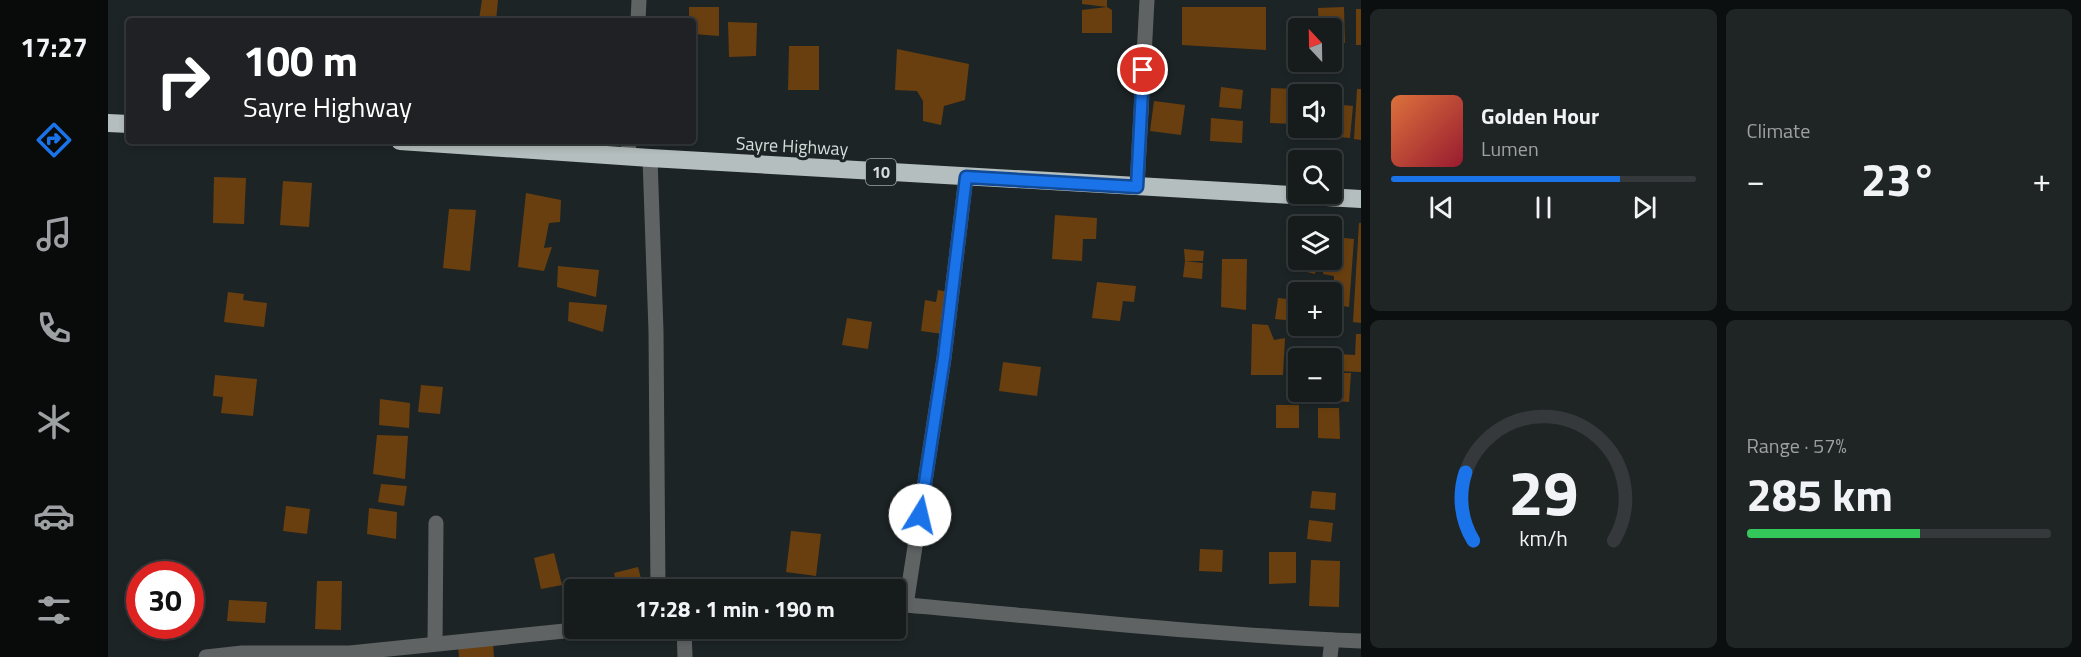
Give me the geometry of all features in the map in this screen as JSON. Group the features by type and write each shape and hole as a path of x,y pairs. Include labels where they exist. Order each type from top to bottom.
{"highway":[{"path":"108,123 126,124"},
{"name":"Sayre Highway","path":"498,144 628,148 650,158 1361,200"}],"street":[{"path":"638,18 639,0"},
{"path":"1137,187 1147,0"},
{"path":"650,158 656,331 658,579"},
{"path":"906,579 944,358 966,177"},
{"path":"435,644 436,523"},
{"path":"906,606 1113,625 1361,641"},
{"path":"207,657 242,653 350,653 564,631"},
{"path":"684,639 685,657"},
{"path":"1330,657 1332,639"}],"building":[{"path":"482,0 498,0 496,18 479,18"},
{"path":"1082,0 1107,0 1107,7 1082,4"},
{"path":"689,7 719,7 719,36 696,34 696,18 689,18"},
{"path":"1107,7 1112,10 1112,33 1082,33 1082,10"},
{"path":"1182,7 1266,7 1266,50 1182,45"},
{"path":"1344,7 1345,43 1342,43 1342,18 1318,18 1318,8"},
{"path":"1356,9 1361,9 1361,45 1356,45"},
{"path":"728,22 757,23 756,56 729,57"},
{"path":"789,46 819,46 819,90 788,90"},
{"path":"897,49 969,64 965,100 944,106 941,125 923,121 923,101 917,91 895,90"},
{"path":"1221,87 1243,90 1241,109 1219,107"},
{"path":"1271,88 1288,89 1288,124 1270,123"},
{"path":"1357,89 1361,89 1361,140 1354,139"},
{"path":"1154,101 1185,105 1181,135 1150,131"},
{"path":"1342,105 1353,106 1350,138 1342,137"},
{"path":"1211,118 1243,121 1242,143 1210,141"},
{"path":"214,177 246,178 244,224 213,223"},
{"path":"283,181 312,183 309,227 280,225"},
{"path":"526,193 561,200 560,222 549,223 544,248 552,247 544,271 518,267"},
{"path":"449,209 476,210 470,271 443,268"},
{"path":"1055,215 1097,218 1096,239 1083,239 1082,261 1052,259"},
{"path":"1359,223 1361,223 1361,323 1353,322"},
{"path":"1342,238 1354,239 1349,307 1342,306 1342,282 1334,282 1334,276 1323,274 1323,270 1342,270"},
{"path":"1184,249 1204,251 1203,261 1185,261"},
{"path":"1222,259 1247,259 1246,310 1221,307"},
{"path":"1185,261 1203,263 1202,279 1183,277"},
{"path":"558,266 599,270 596,297 557,287"},
{"path":"1299,270 1316,270 1315,274"},
{"path":"1097,282 1136,286 1134,302 1123,301 1120,321 1092,318"},
{"path":"938,290 949,292 943,334 921,331 925,300 936,302"},
{"path":"228,292 244,294 243,300 267,303 264,327 224,322"},
{"path":"1278,298 1288,299 1288,320 1275,319"},
{"path":"569,302 607,305 603,332 568,321"},
{"path":"847,318 872,322 868,349 842,345"},
{"path":"1252,324 1268,325 1274,340 1285,338 1283,375 1251,375"},
{"path":"1356,334 1361,334 1361,372 1342,371 1342,354 1355,355"},
{"path":"1003,362 1041,367 1037,396 999,391"},
{"path":"1342,373 1351,373 1349,402 1342,402"},
{"path":"215,375 257,379 253,416 221,413 223,397 213,396"},
{"path":"421,385 443,387 440,414 418,412"},
{"path":"380,399 410,403 409,428 379,425"},
{"path":"1276,405 1299,405 1299,428 1276,428"},
{"path":"1318,408 1339,408 1340,439 1318,438"},
{"path":"377,435 408,436 405,479 373,474"},
{"path":"381,484 407,486 404,506 378,502"},
{"path":"1312,491 1336,493 1335,510 1310,508"},
{"path":"286,506 310,509 307,534 283,531"},
{"path":"369,508 397,512 396,539 367,534"},
{"path":"1309,520 1333,523 1331,542 1307,539"},
{"path":"791,531 821,534 816,576 786,572"},
{"path":"1200,549 1223,550 1222,572 1199,571"},
{"path":"1269,552 1296,552 1296,583 1269,584"},
{"path":"554,553 562,585 541,589 534,558"},
{"path":"1311,560 1340,561 1339,607 1309,606"},
{"path":"638,567 641,579 615,579 614,573"},
{"path":"317,581 342,581 341,630 315,629"},
{"path":"229,600 267,602 265,623 227,621"},
{"path":"493,642 494,657 459,657 458,645"}],"route":[{"path":"920,515 944,358 966,177 1137,187 1143,70"}]}
